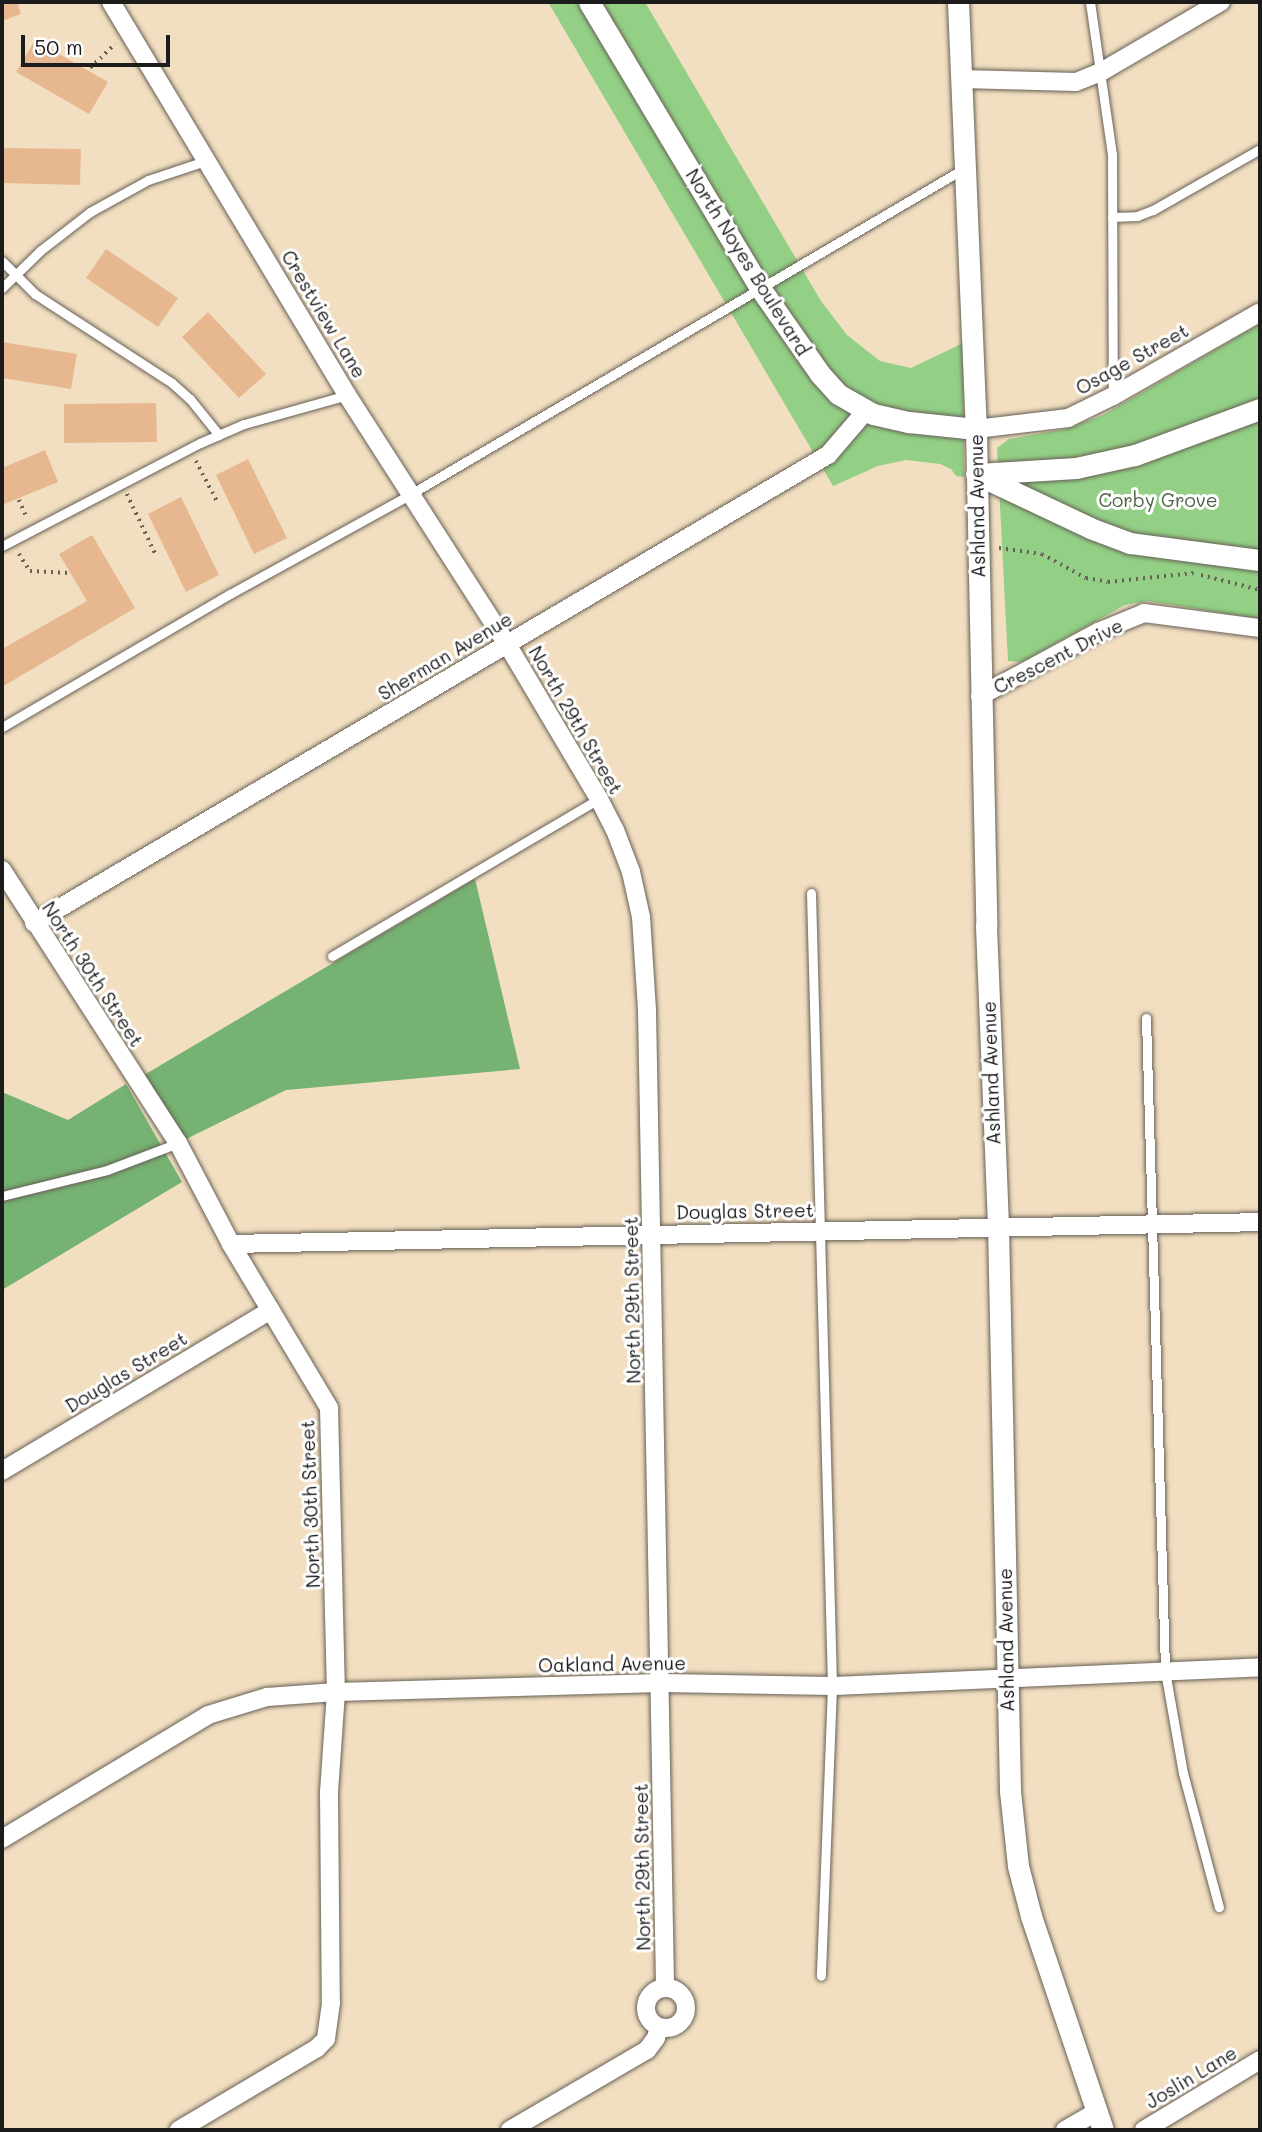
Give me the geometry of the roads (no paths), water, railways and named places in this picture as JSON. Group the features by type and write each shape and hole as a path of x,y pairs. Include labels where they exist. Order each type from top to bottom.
{"street":[{"name":"Crestview Lane","path":"111,2 347,395 507,644"},
{"name":"North Noyes Boulevard","path":"589,2 760,288 820,374 838,394 865,412 909,422 976,429"},
{"name":"Ashland Avenue","path":"958,2 976,429 981,696 998,1226 1010,1791 1018,1866 1099,2121"},
{"path":"962,79 1076,82 1101,72 1221,2"},
{"name":"Osage Street","path":"976,429 1068,418 1113,396 1260,312"},
{"path":"976,474 1055,470 1112,460 1166,445 1260,409"},
{"name":"Sherman Avenue","path":"34,923 828,456 865,412"},
{"path":"976,474 1090,528 1130,543 1260,560"},
{"name":"Crescent Drive","path":"981,696 1098,632 1144,613 1260,628"},
{"name":"North 29th Street","path":"507,644 615,830 631,872 640,917 647,1012 666,1988"},
{"name":"North 30th Street","path":"2,870 178,1143 231,1244 328,1408 336,1692 329,1793 331,2003 326,2039 179,2130"},
{"name":"Douglas Street","path":"231,1244 1260,1222"},
{"name":"Douglas Street","path":"2,1471 271,1310"},
{"name":"Oakland Avenue","path":"2,1839 208,1715 267,1697 336,1692 660,1684 832,1686 1260,1667"},
{"path":"666,1988 680,1993 686,2007 681,2022 666,2028 652,2022 646,2008 652,1994 666,1988"},
{"path":"510,2130 647,2050 656,2038 659,2027"},
{"name":"Joslin Lane","path":"1144,2130 1260,2060"},
{"path":"1065,2130 1099,2121"}],"lane":[{"path":"1090,2 1112,154 1113,396"},
{"path":"1112,217 1137,216 1153,210 1260,149"},
{"path":"2,288 41,250 90,212 148,180 208,160"},
{"path":"2,727 230,594 409,495 923,189 967,167"},
{"path":"2,261 17,273 35,294 172,383 196,405 219,435"},
{"path":"2,546 122,483 244,424 347,395"},
{"path":"332,956 599,799"},
{"path":"811,893 817,1231 832,1686 821,1976"},
{"path":"1146,1018 1165,1671 1183,1773 1219,1907"},
{"path":"2,1196 107,1170 178,1143"}],"park label":[{"name":"Corby Grove","path":"1158,500"}]}
